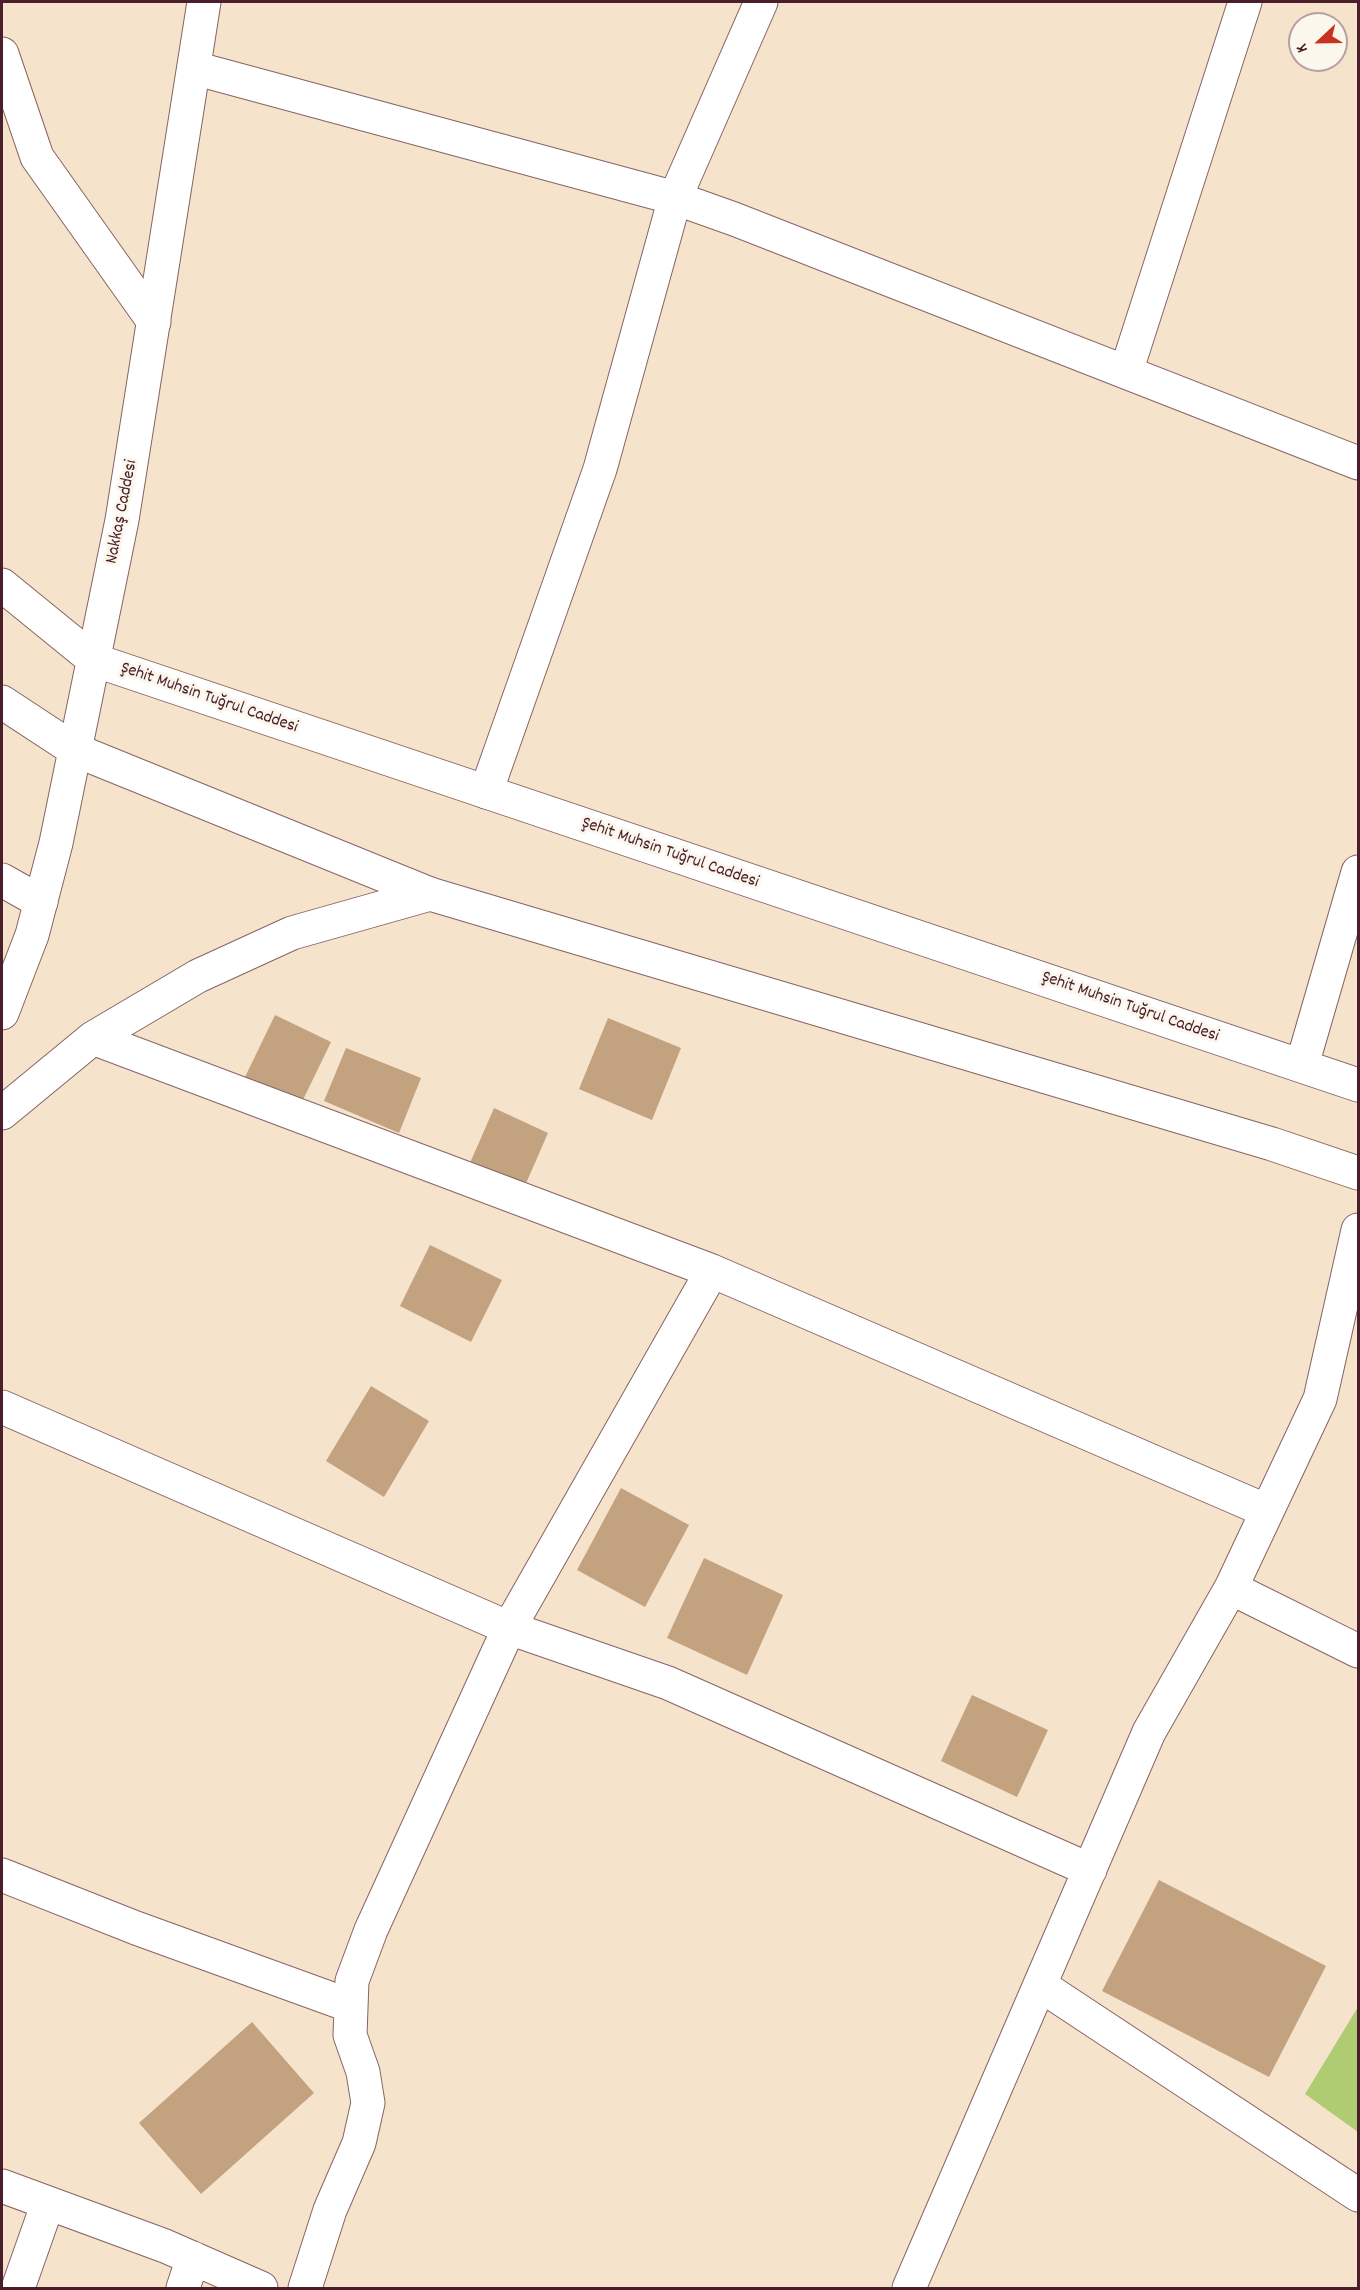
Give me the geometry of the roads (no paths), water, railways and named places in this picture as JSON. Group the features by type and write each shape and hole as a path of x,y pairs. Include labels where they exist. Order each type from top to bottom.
{"street":[{"name":"Nakkaş Caddesi","path":"2,1013 32,935 56,843 129,485 204,2"},
{"path":"486,792 600,469 675,198 761,2"},
{"path":"1126,372 1245,2"},
{"path":"2,54 37,157 154,322"},
{"path":"194,68 675,198 1359,462"},
{"name":"Şehit Muhsin Tuğrul Caddesi","path":"2,585 94,660 1359,1085"},
{"path":"2,702 75,750 430,894 1261,1141 1359,1173"},
{"path":"1302,1065 1359,872"},
{"path":"2,880 41,903"},
{"path":"2,1113 93,1038 198,976 292,933 430,894"},
{"path":"93,1038 712,1271 1267,1511"},
{"path":"909,2289 1149,1732 1232,1588 1320,1399 1359,1230"},
{"path":"305,2289 330,2210 359,2143 368,2103 363,2072 351,2035 351,2006 352,1981 371,1929 509,1628 712,1271"},
{"path":"2,1407 509,1628 668,1683 1090,1869"},
{"path":"1232,1588 1359,1651"},
{"path":"2,1875 147,1932 351,2006"},
{"path":"1040,1985 1359,2195"},
{"path":"2,2186 165,2246 188,2273 261,2289"},
{"path":"18,2289 48,2203"}]}
